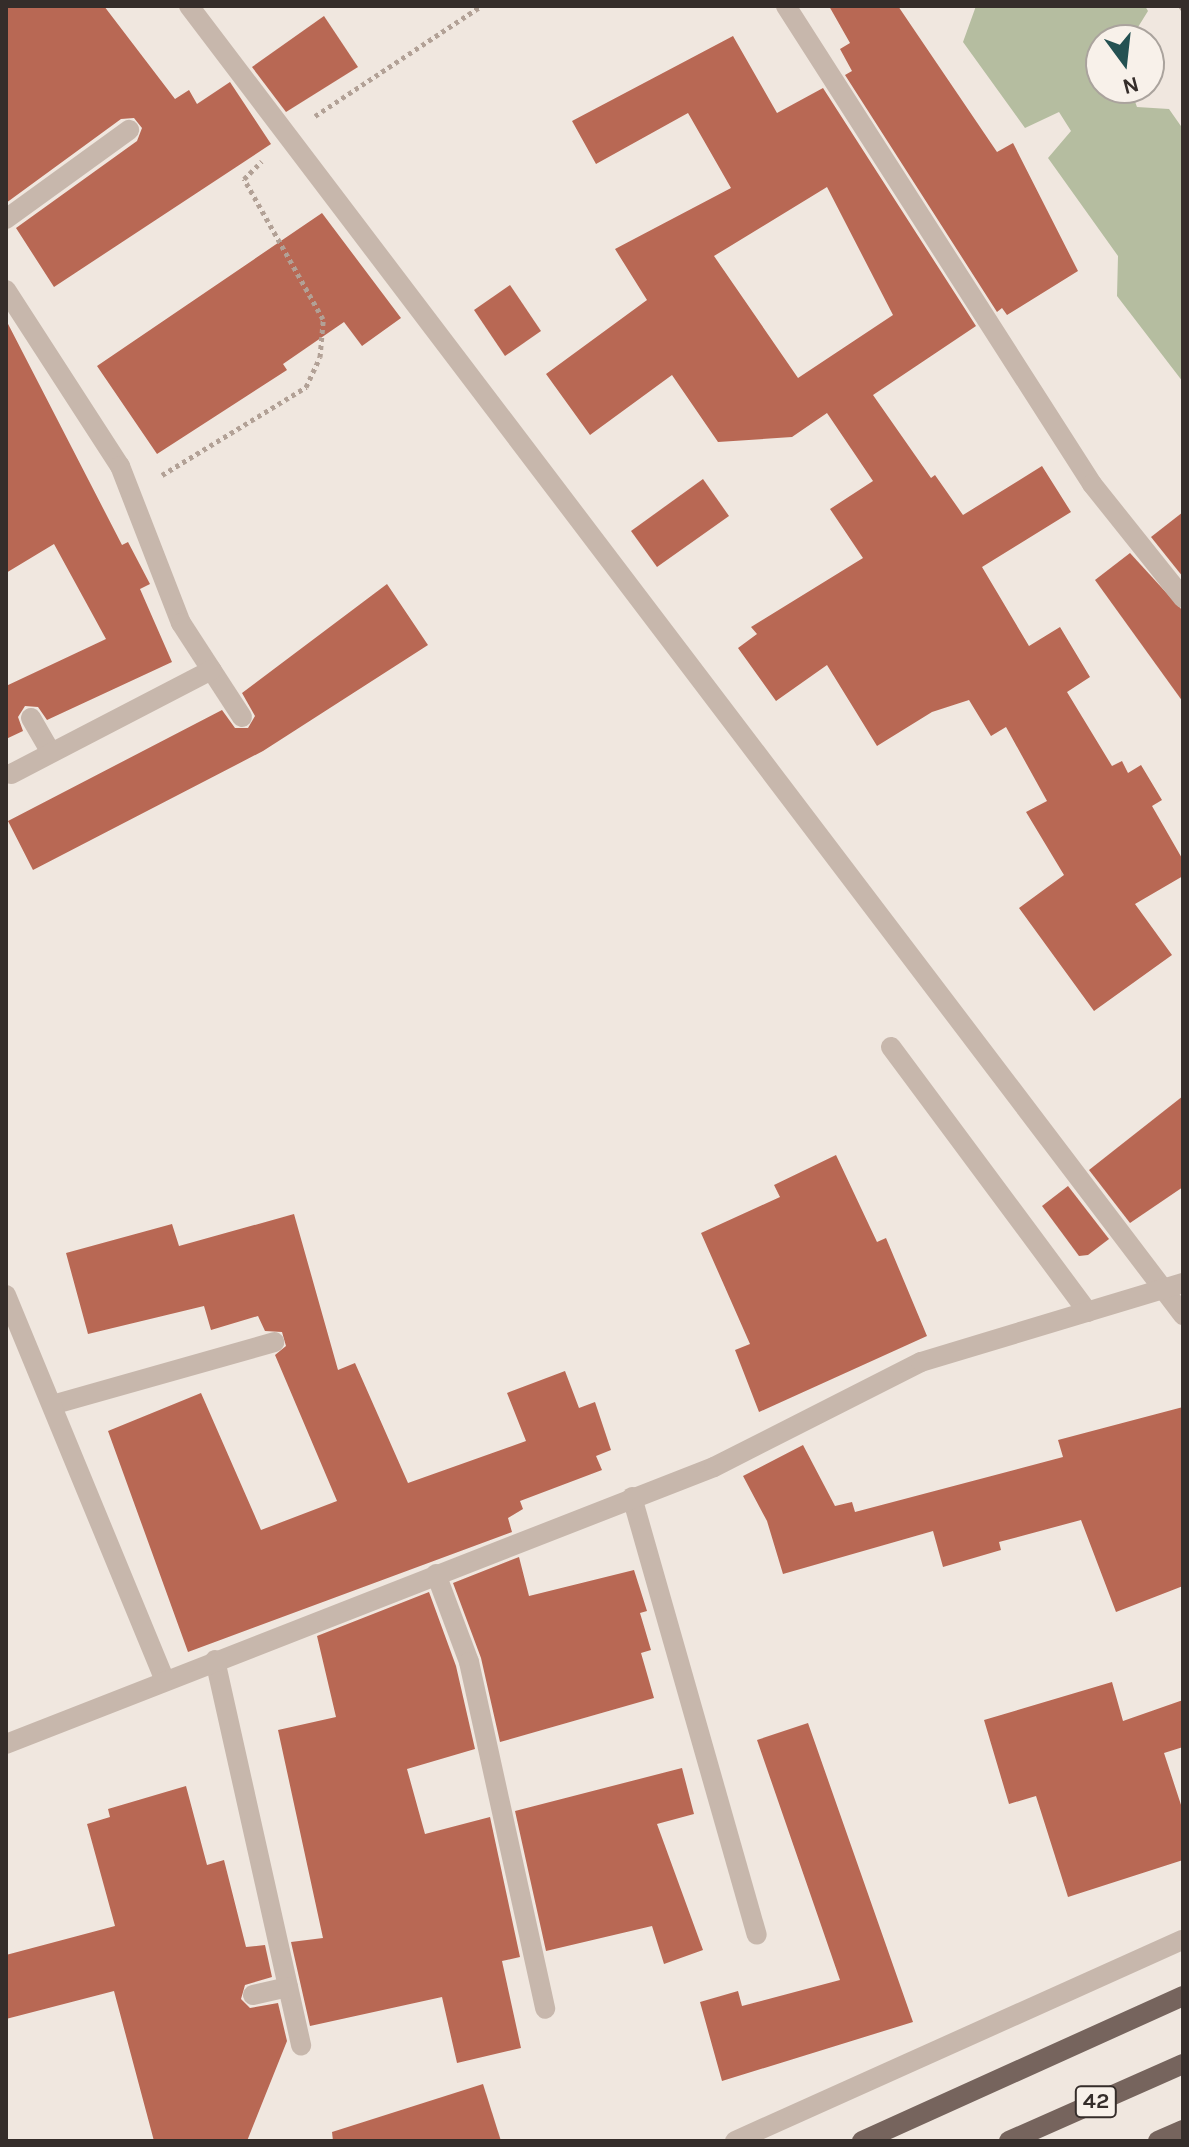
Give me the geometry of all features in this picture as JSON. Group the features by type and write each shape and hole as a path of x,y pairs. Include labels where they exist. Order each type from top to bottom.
{"main road":[{"path":"862,2141 1183,1996"},
{"name":"42","path":"1009,2141 1183,2064"},
{"path":"1158,2141 1183,2130"}],"street":[{"path":"189,6 1173,1286 1183,1315"},
{"path":"786,6 1092,484 1183,598"},
{"path":"6,219 129,130"},
{"path":"6,290 120,466 181,623 242,717"},
{"path":"11,774 212,670"},
{"path":"31,718 51,752"},
{"path":"891,1047 1088,1312"},
{"path":"6,1744 714,1467 921,1362 1173,1286"},
{"path":"6,1295 14,1338 52,1405 165,1680"},
{"path":"52,1405 274,1342"},
{"path":"632,1497 757,1935"},
{"path":"436,1574 469,1662 545,2009"},
{"path":"215,1660 301,2046"},
{"path":"735,2141 1183,1940"},
{"path":"253,1995 288,1987"}],"path":[{"path":"135,499 155,479 306,387 320,357 323,319 244,179 287,135 481,6"}],"green space":[{"path":"976,6 1145,6 1148,11 1140,24 1085,24 1085,104 1136,104 1137,107 1169,109 1183,129 1183,382 1117,296 1118,256 1048,158 1071,131 1059,112 1025,128 963,42"}],"building":[{"path":"6,6 104,6 175,99 189,90 197,104 230,82 271,144 54,287 16,228 137,141 142,128 134,118 121,119 6,203"},
{"path":"829,6 898,6 997,152 1013,143 1078,271 1007,315 1002,308 997,312 845,75 852,71 840,49 850,43"},
{"path":"324,16 358,67 286,112 252,67"},
{"path":"733,36 777,113 823,88 976,326 873,395 931,478 935,475 963,515 1042,466 1071,512 982,567 1029,646 1060,627 1090,677 1067,692 1112,766 1122,761 1128,773 1141,765 1162,800 1152,806 1183,860 1183,876 1135,904 1172,955 1094,1011 1019,908 1064,875 1026,812 1047,801 1006,727 991,736 969,700 932,712 877,746 827,665 776,701 738,648 757,634 751,627 863,558 830,509 873,481 827,413 792,437 718,442 672,375 590,435 546,374 647,300 615,249 731,188 688,113 596,164 572,121","holes":["827,187 893,315 798,378 714,256"]},
{"path":"322,213 401,318 362,346 344,322 283,364 287,370 157,454 97,366"},
{"path":"510,285 541,331 505,356 474,310"},
{"path":"6,320 122,545 128,542 150,584 140,589 172,662 47,720 38,707 25,706 18,717 23,731 6,739 6,686 106,639 54,544 6,573"},
{"path":"703,479 729,516 657,567 631,531"},
{"path":"1183,512 1183,577 1151,537"},
{"path":"1130,553 1183,611 1183,702 1095,580"},
{"path":"387,584 428,645 263,751 33,870 8,821 222,710 235,728 248,728 255,716 242,693"},
{"path":"1183,1096 1183,1187 1130,1223 1089,1170"},
{"path":"836,1155 877,1242 886,1238 927,1336 759,1412 735,1350 750,1344 701,1233 780,1197 774,1185"},
{"path":"1068,1186 1109,1239 1088,1255 1079,1256 1042,1206"},
{"path":"294,1214 338,1370 355,1363 408,1483 526,1441 507,1393 565,1371 579,1408 595,1402 611,1450 596,1456 602,1470 520,1501 523,1509 508,1518 512,1532 188,1652 108,1431 201,1393 261,1530 337,1501 275,1355 286,1346 282,1332 265,1331 258,1316 211,1330 204,1306 88,1334 66,1253 172,1224 179,1246"},
{"path":"1183,1407 1183,1586 1116,1612 1081,1520 999,1542 1001,1550 943,1567 933,1531 783,1574 767,1521 743,1476 803,1445 835,1506 852,1502 855,1512 1063,1457 1058,1440"},
{"path":"519,1557 529,1596 634,1570 647,1611 640,1613 651,1650 641,1653 654,1698 500,1742 481,1658 453,1583"},
{"path":"429,1592 456,1666 475,1749 407,1769 425,1834 490,1817 520,1957 502,1961 521,2048 457,2063 442,1997 310,2026 291,1942 323,1938 278,1730 336,1717 317,1636"},
{"path":"1112,1682 1123,1721 1183,1700 1183,1747 1164,1753 1183,1811 1183,1860 1068,1897 1036,1796 1009,1804 984,1720"},
{"path":"808,1723 913,2022 722,2081 700,2002 738,1991 742,2006 840,1980 757,1740"},
{"path":"682,1768 694,1814 657,1824 703,1950 664,1964 652,1926 546,1951 515,1811"},
{"path":"186,1786 207,1865 224,1860 246,1947 265,1945 272,1977 245,1985 241,1999 250,2008 278,2003 287,2041 247,2141 154,2141 114,1991 6,2019 6,1955 115,1926 87,1824 110,1817 108,1809"},
{"path":"483,2084 501,2141 333,2141 332,2132"}]}
